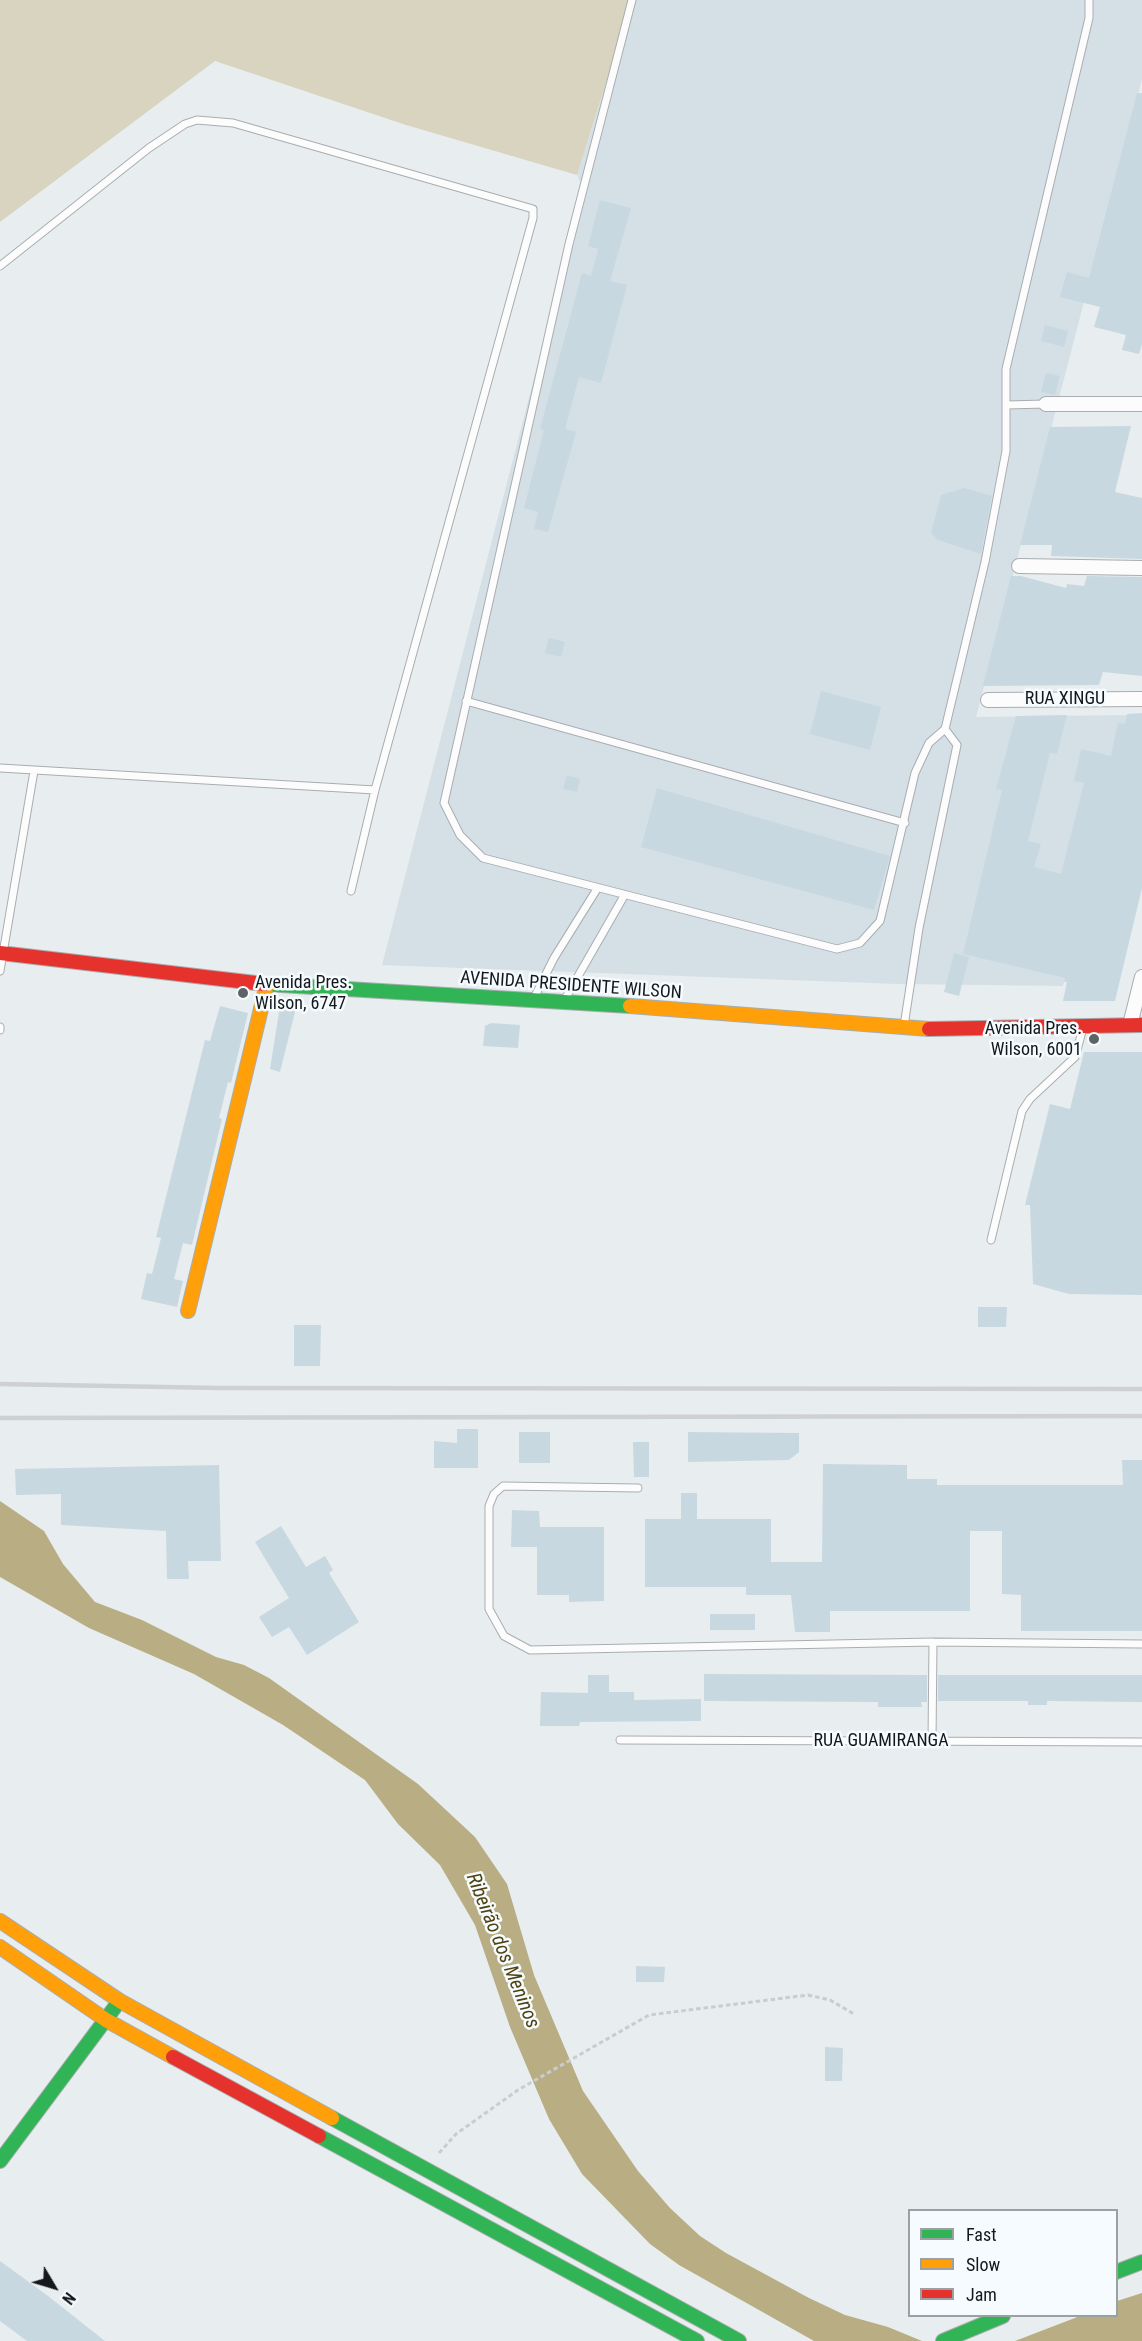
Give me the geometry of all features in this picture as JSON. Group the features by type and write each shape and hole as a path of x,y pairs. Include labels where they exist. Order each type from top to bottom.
{"main road":[{"name":"AVENIDA PRESIDENTE WILSON","path":"2,953 267,984 904,1029 1136,1025"},
{"path":"188,1311 267,984"},
{"path":"0,1921 120,2001 738,2341"},
{"path":"0,1947 106,2020 697,2341"},
{"path":"0,2161 120,2001"},
{"path":"1118,2271 1142,2262"},
{"path":"943,2341 1001,2317"}],"street":[{"path":"1046,404 1142,404"},
{"path":"1019,566 1142,568"},
{"name":"RUA XINGU","path":"987,700 1142,699"},
{"path":"1136,1025 1142,977"}],"lane":[{"path":"632,0 569,244 444,803 460,835 483,858 837,950 860,943 880,921 906,823 915,773 929,742 945,729 985,562 1006,450 1006,369 1089,18 1089,0"},
{"path":"0,266 149,148 185,124 197,120 234,123 533,210 533,218 375,790 351,891"},
{"path":"1006,405 1046,404"},
{"path":"466,701 906,823"},
{"path":"904,1029 919,928 957,745 945,729"},
{"path":"0,768 375,790"},
{"path":"0,971 34,771"},
{"path":"532,1001 554,958 597,889"},
{"path":"562,1004 624,896"},
{"path":"992,1240 1022,1111 1030,1099 1075,1057 1083,1025"},
{"path":"638,1488 503,1486 494,1494 489,1506 489,1609 504,1636 530,1650 933,1642 1142,1644"},
{"path":"932,1741 933,1642"},
{"name":"RUA GUAMIRANGA","path":"620,1740 1142,1742"}],"path":[{"path":"426,2168 456,2134 518,2090 650,2015 808,1995 830,2000 854,2014"}],"shaded area":[{"path":"0,0 632,0 577,175 406,125 215,61 0,222"},
{"path":"632,0 1142,0 1142,79 976,717 1130,715 1063,986 898,984 382,965 583,189 577,175"}],"water":[{"name":"Ribeirão dos Meninos","path":"0,1501 44,1531 63,1564 95,1602 142,1620 216,1657 244,1665 269,1678 418,1784 475,1837 507,1884 534,1975 583,2091 638,2171 670,2208 700,2236 726,2253 809,2298 845,2315 888,2327 922,2341 814,2341 679,2265 650,2244 582,2174 549,2119 510,2027 475,1925 440,1865 398,1824 365,1780 283,1725 194,1674 89,1628 0,1577"},
{"path":"1142,2293 1142,2341 1015,2341 1077,2317 1118,2317 1118,2301"}],"building":[{"path":"1137,93 1142,93 1142,344 1139,354 1122,350 1126,335 1094,327 1100,307 1060,297 1067,272 1089,278"},
{"path":"600,200 631,208 610,281 627,285 601,383 579,377 565,429 576,432 548,532 534,529 538,512 524,508 544,430 540,429 582,273 591,276 598,249 588,246"},
{"path":"1045,325 1068,331 1064,347 1041,341"},
{"path":"1046,373 1060,376 1055,395 1041,392"},
{"path":"1131,426 1115,492 1142,498 1142,559 1051,556 1052,545 1020,545 1050,427"},
{"path":"964,488 992,496 981,554 938,540 931,533 941,495"},
{"path":"1011,576 1021,576 1066,588 1067,584 1084,586 1087,576 1142,577 1142,676 1103,672 1099,685 983,686"},
{"path":"549,638 565,642 561,657 545,653"},
{"path":"821,691 881,707 870,750 810,734"},
{"path":"1142,713 1142,888 1115,1001 1063,1001 1067,982 1064,982 1065,978 963,954 1002,790 996,789 1016,716 1067,715 1057,754 1050,753 1028,841 1041,844 1034,867 1061,874 1084,783 1074,781 1081,749 1111,756 1118,723 1125,724 1127,714"},
{"path":"567,775 580,779 577,792 563,789"},
{"path":"657,788 890,856 874,910 641,847"},
{"path":"954,953 969,957 959,996 944,992"},
{"path":"220,1006 248,1013 231,1083 228,1082 219,1118 222,1119 192,1245 183,1243 174,1279 183,1281 177,1307 141,1299 147,1273 152,1274 161,1238 156,1237 205,1040 210,1041"},
{"path":"280,1006 296,1008 280,1072 270,1069"},
{"path":"491,1023 520,1025 518,1048 483,1046 485,1026"},
{"path":"1084,1052 1142,1052 1142,1295 1069,1294 1033,1284 1030,1205 1025,1205 1050,1104 1070,1109"},
{"path":"978,1307 1007,1307 1006,1327 978,1327"},
{"path":"294,1325 321,1325 320,1366 294,1366"},
{"path":"457,1429 478,1429 478,1468 434,1468 434,1441 457,1443"},
{"path":"519,1432 550,1432 550,1463 519,1463"},
{"path":"688,1432 799,1433 799,1452 789,1460 688,1462"},
{"path":"633,1442 649,1442 649,1477 634,1477"},
{"path":"1122,1460 1142,1460 1142,1631 1021,1631 1021,1595 1002,1594 1002,1531 970,1531 970,1611 830,1611 830,1632 795,1632 791,1595 746,1595 746,1587 645,1587 645,1519 681,1519 681,1493 697,1493 697,1519 771,1519 771,1562 822,1562 823,1464 907,1465 907,1479 937,1479 937,1485 1123,1485"},
{"path":"219,1465 221,1561 188,1561 189,1579 167,1579 166,1531 61,1525 61,1494 16,1495 15,1469"},
{"path":"512,1510 539,1511 540,1527 604,1527 604,1601 569,1602 569,1595 537,1595 537,1547 511,1547"},
{"path":"281,1526 306,1567 325,1556 333,1570 329,1573 359,1622 307,1655 289,1627 272,1637 259,1617 289,1598 255,1542"},
{"path":"710,1614 755,1614 755,1630 710,1630"},
{"path":"704,1674 927,1675 927,1702 921,1702 922,1707 878,1707 878,1702 704,1701"},
{"path":"588,1675 609,1675 609,1692 634,1692 634,1700 701,1699 701,1721 580,1722 579,1726 540,1726 541,1692 588,1693"},
{"path":"938,1675 1142,1675 1142,1702 1047,1701 1047,1705 1028,1705 1028,1701 938,1701"},
{"path":"636,1966 665,1967 664,1982 636,1982"},
{"path":"825,2047 843,2048 842,2081 825,2081"},
{"path":"0,2261 105,2341 27,2341 0,2321"}],"railway":[{"path":"0,1384 220,1388 1142,1389"},
{"path":"0,1418 1142,1416"}],"traffic: fast":[{"path":"264,984 630,1006"},
{"path":"0,2161 115,2007"},
{"path":"332,2118 739,2341"},
{"path":"319,2136 697,2341"},
{"path":"1118,2271 1142,2262"},
{"path":"943,2341 1001,2317"}],"traffic: slow":[{"path":"188,1311 267,984"},
{"path":"630,1006 929,1029"},
{"path":"0,1921 120,2001 332,2118"},
{"path":"0,1947 106,2020 173,2057"}],"traffic: jam":[{"path":"0,953 264,984"},
{"path":"929,1029 1142,1025"},
{"path":"173,2057 319,2136"}],"place":[{"name":"Avenida Pres. Wilson, 6747","path":"243,993"},
{"name":"Avenida Pres. Wilson, 6001","path":"1094,1039"}]}
